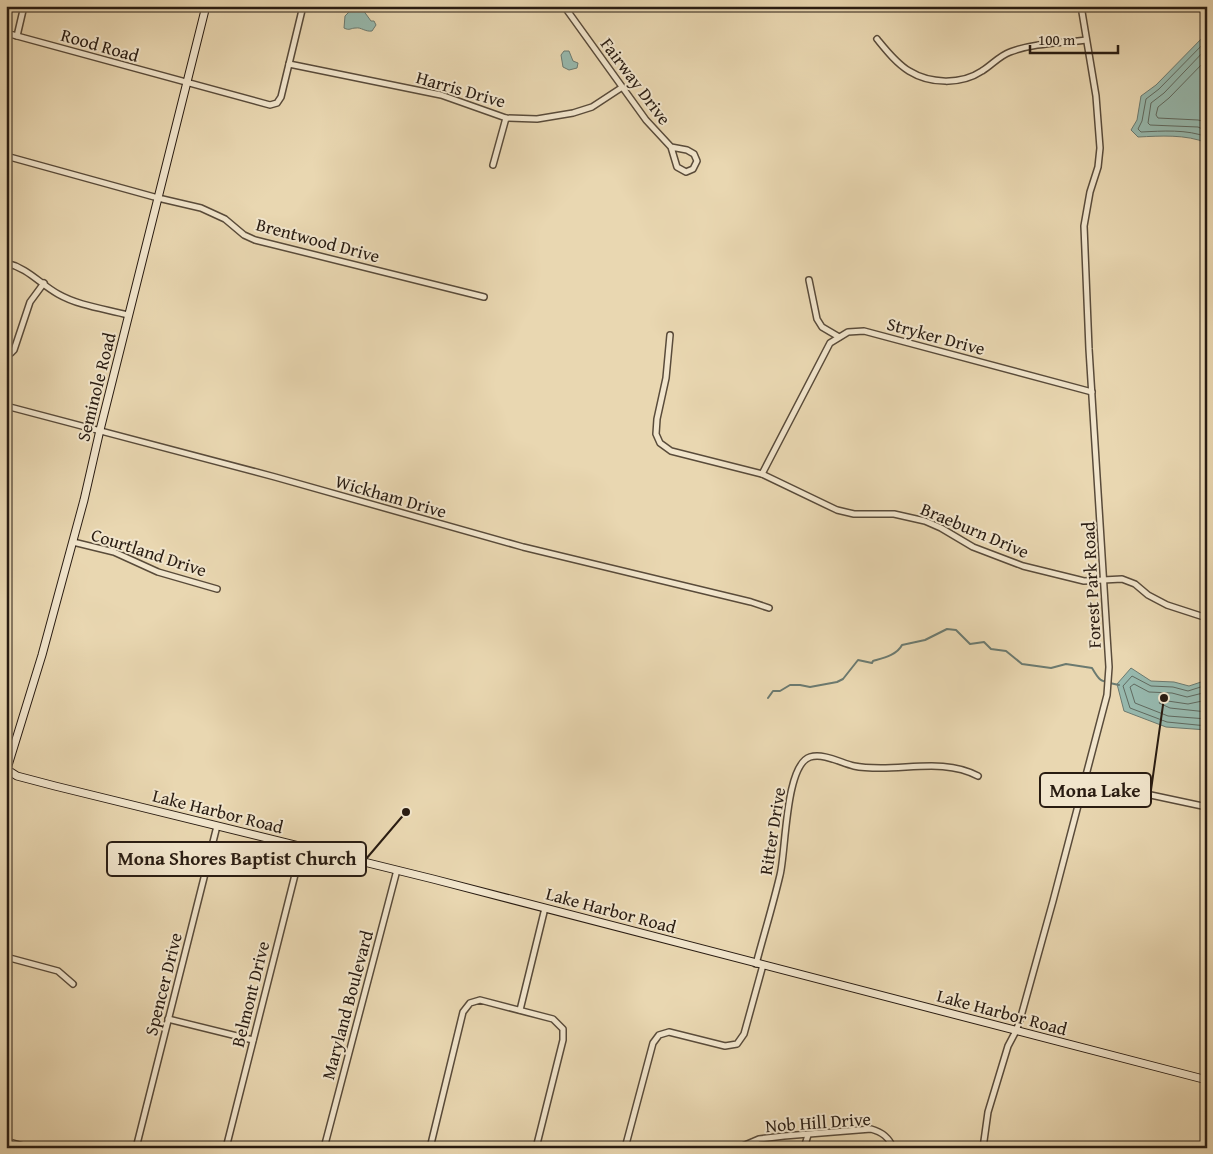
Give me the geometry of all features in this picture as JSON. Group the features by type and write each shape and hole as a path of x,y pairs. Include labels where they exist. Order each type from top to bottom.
{"street":[{"path":"17,36 24,6"},
{"name":"Seminole Road","path":"6,770 42,655 72,542 206,6"},
{"path":"289,64 303,6"},
{"name":"Fairway Drive","path":"564,6 646,120 671,147 676,166 679,170 686,172 693,169 697,161 694,154 687,150 671,147"},
{"name":"Forest Park Road","path":"983,1148 988,1112 1008,1046 1016,1031 1053,902 1107,695 1109,674 1086,292 1084,220 1098,167 1100,148 1096,96 1081,6"},
{"name":"Rood Road","path":"6,33 264,104 277,103 289,64"},
{"path":"877,39 909,71 920,76 943,81 970,77 1010,52 1043,45 1086,40"},
{"name":"Harris Drive","path":"289,64 441,95 506,118 537,119 573,113 592,107 622,88"},
{"path":"493,165 506,118"},
{"name":"Brentwood Drive","path":"6,156 201,208 225,219 255,240 484,297"},
{"path":"6,263 18,266 68,299 128,315"},
{"path":"762,474 830,343 839,337 822,327 817,319 809,280"},
{"path":"6,353 11,353 14,350 30,302 44,283"},
{"name":"Stryker Drive","path":"839,337 848,332 864,331 1092,392"},
{"name":"Braeburn Drive","path":"670,335 666,378 656,434 660,443 670,451 762,474 837,510 854,514 894,514 925,521 941,528 973,548 1007,561 1084,581 1122,579 1135,584 1148,595 1167,605 1207,618"},
{"name":"Wickham Drive","path":"6,406 100,430 523,547 769,608"},
{"name":"Courtland Drive","path":"72,542 114,552 158,572 217,589"},
{"name":"Ritter Drive","path":"625,1148 656,1038 662,1033 669,1032 725,1046 737,1044 744,1034 780,874 786,814 798,769 805,760 816,756 856,766 880,768 952,767 978,776"},
{"name":"Lake Harbor Road","path":"6,770 17,776 397,870 1207,1080"},
{"path":"1085,781 1207,807"},
{"name":"Spencer Drive","path":"136,1148 217,826"},
{"name":"Belmont Drive","path":"226,1148 302,847"},
{"name":"Maryland Boulevard","path":"324,1148 397,870"},
{"path":"520,1010 545,908"},
{"path":"6,957 58,971 72,984"},
{"path":"430,1148 465,1009 470,1003 480,1000 553,1019 560,1025 564,1033 536,1148"},
{"path":"168,1019 253,1040"},
{"name":"Nob Hill Drive","path":"738,1148 759,1140 871,1129 883,1134 893,1148"},
{"path":"804,1148 808,1135"},
{"path":"6,1141 30,1148"}],"water":[{"path":"358,8 363,10 371,21 374,21 376,25 372,31 344,28 345,16 350,11"},
{"path":"1207,33 1207,143 1182,137 1138,137 1131,130 1137,120 1141,96 1156,85"},
{"path":"564,51 569,51 573,61 578,63 577,68 569,70 563,67 561,55"},
{"path":"1131,668 1151,681 1174,682 1189,686 1207,680 1207,730 1166,727 1124,711 1117,684"}],"waterway":[{"path":"768,698 773,691 780,691 790,685 810,687 837,682 843,679 858,660 872,663 893,654 902,645 925,640 947,629 956,630 970,644 984,642 991,649 1006,651 1022,664 1051,668 1066,664 1092,668 1102,681 1119,685"}],"place":[{"name":"Mona Lake","path":"1164,698"},
{"name":"Mona Shores Baptist Church","path":"406,812"}]}
